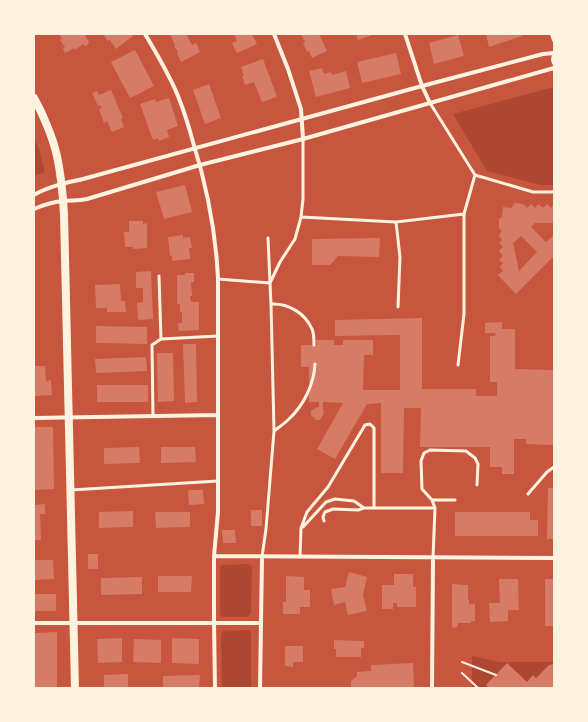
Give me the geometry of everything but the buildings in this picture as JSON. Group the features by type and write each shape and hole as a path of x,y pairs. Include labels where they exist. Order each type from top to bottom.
{"main road":[{"path":"34,98 46,122 57,154 63,201 75,688"}],"street":[{"path":"145,34 179,97 186,118 200,165 210,208 218,262 218,512 214,556 215,688"},
{"path":"274,34 301,108 303,139"},
{"path":"405,34 422,86 430,103"},
{"path":"552,34 554,40"},
{"path":"34,195 61,184 543,54 554,53 554,63"},
{"path":"34,209 63,201 86,199 200,165 303,139 554,68"},
{"path":"34,418 218,415"},
{"path":"214,556 554,558"},
{"path":"260,688 262,557"},
{"path":"432,688 433,558"},
{"path":"34,623 261,623"}],"lane":[{"path":"430,103 475,176 534,192 554,192"},
{"path":"270,283 280,262 295,239 301,217 303,199 303,139"},
{"path":"458,365 464,314 464,214 475,176"},
{"path":"301,217 396,222 464,214"},
{"path":"396,222 400,257 398,307"},
{"path":"262,557 266,529 274,431 268,238"},
{"path":"159,276 161,339"},
{"path":"218,280 270,283"},
{"path":"271,304 287,306 296,310 313,330 314,345"},
{"path":"153,416 152,345 161,339 218,336"},
{"path":"274,431 289,419 306,397 313,380 315,364"},
{"path":"300,556 301,528 307,512 328,487 365,425 370,424 374,428 374,508"},
{"path":"433,558 435,508 432,500 422,490 420,461 424,453 430,450 466,451 475,458 478,464 477,485"},
{"path":"528,494 547,472 554,467"},
{"path":"71,490 218,482"},
{"path":"301,528 326,502 336,499 354,501 364,508"},
{"path":"432,500 455,500"},
{"path":"324,521 325,512 333,509 358,510 364,508 435,508"}],"path":[{"path":"462,662 496,675"},
{"path":"462,673 478,688"}],"shaded area":[{"path":"554,87 554,185 540,185 487,171 453,114"},
{"path":"34,138 39,149 45,172 34,176"},
{"path":"249,564 252,567 251,613 248,617 222,617 220,614 220,567 222,565"},
{"path":"249,630 251,633 251,688 222,688 221,634 223,631"},
{"path":"472,656 500,662 554,662 554,688 472,688"}]}
